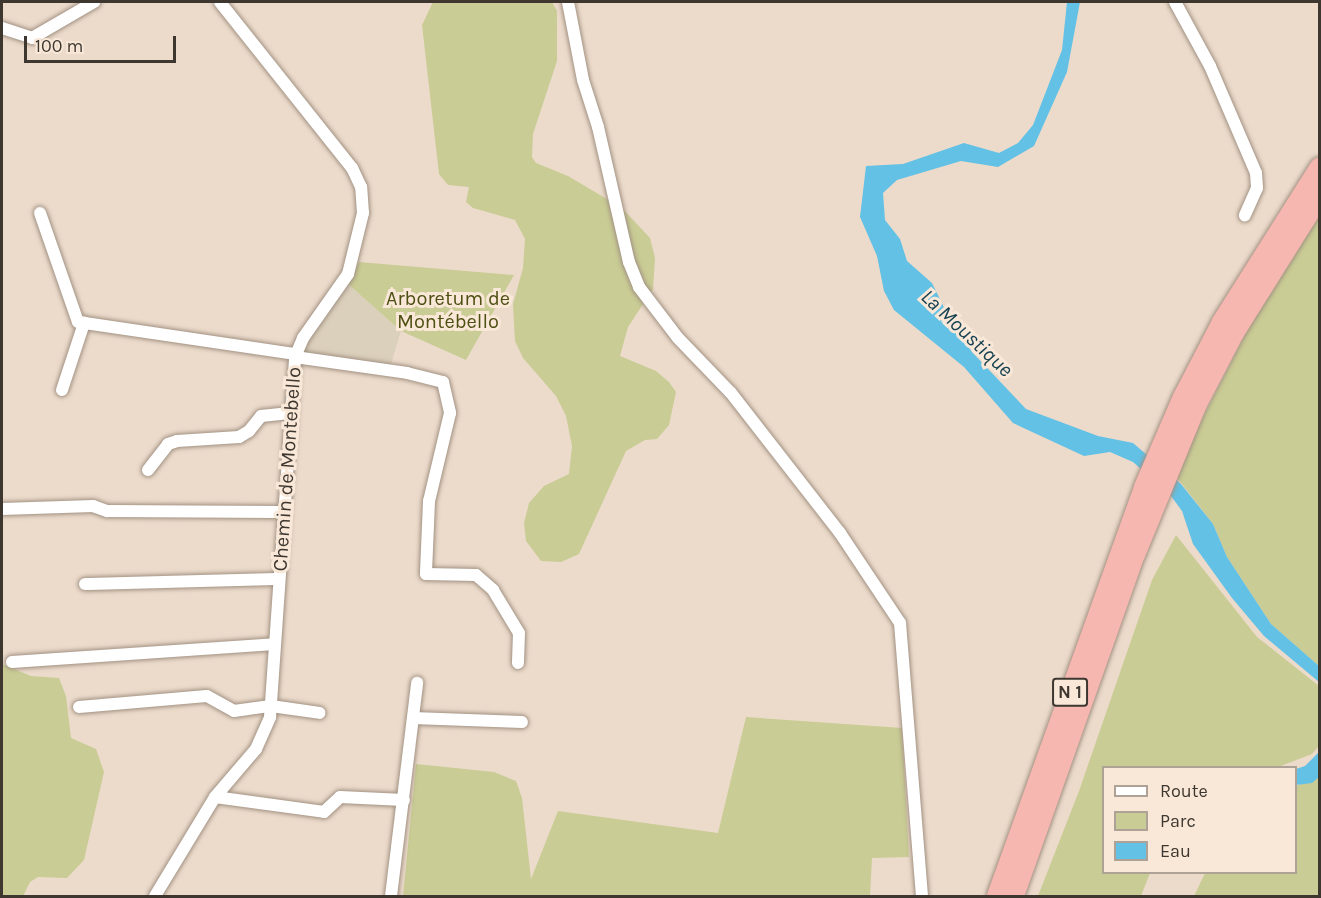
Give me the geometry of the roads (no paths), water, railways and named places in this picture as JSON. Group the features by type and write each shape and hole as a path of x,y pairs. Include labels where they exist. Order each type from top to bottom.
{"highway":[{"name":"N 1","path":"997,897 1150,494 1222,322 1320,167"},
{"name":"N 1","path":"1166,456 1197,404 1234,333 1320,196"},
{"name":"N 1","path":"1014,897 1150,494"}],"street":[{"path":"2,28 32,38 94,2"},
{"name":"Chemin de Montebello","path":"156,897 215,797 256,749 271,706 281,513 295,356 351,267 363,213 361,187 352,168 220,2"},
{"path":"568,2 583,80 598,127 629,262 639,287 678,338 731,393 840,533 900,623 922,897"},
{"path":"1175,2 1210,66 1256,173 1257,188 1245,215"},
{"path":"40,213 73,316 84,324 407,373 443,382 450,400 449,427 429,501 426,574 476,575 493,590 519,633 519,663"},
{"path":"62,390 84,324"},
{"path":"147,470 168,444 177,441 239,437 261,416 290,413"},
{"path":"2,509 93,506 107,511 281,513"},
{"path":"84,584 279,579"},
{"path":"12,662 273,644"},
{"path":"391,897 404,800 406,754 417,683"},
{"path":"79,707 207,696 234,711 271,706 320,713"},
{"path":"413,718 522,722"},
{"path":"215,797 324,812 340,797 404,800"}],"water":[{"path":"1067,2 1080,2 1067,72 1034,146 998,167 961,161 897,180 883,193 885,220 900,239 907,261 932,283 951,322 972,352 1026,409 1098,436 1133,443 1181,484 1213,524 1227,557 1271,624 1319,666 1319,682 1264,636 1232,598 1193,544 1182,511 1171,496 1133,462 1110,452 1084,456 1013,423 964,367 894,310 884,291 877,256 860,217 866,166 903,164 964,143 999,153 1018,143 1033,125 1062,50"},
{"path":"1319,752 1319,777 1312,783 1297,785 1297,769 1305,766"}],"park label":[{"name":"Arboretum de Montébello","path":"448,310"}],"water label":[{"name":"La Moustique","path":"967,333"}]}
